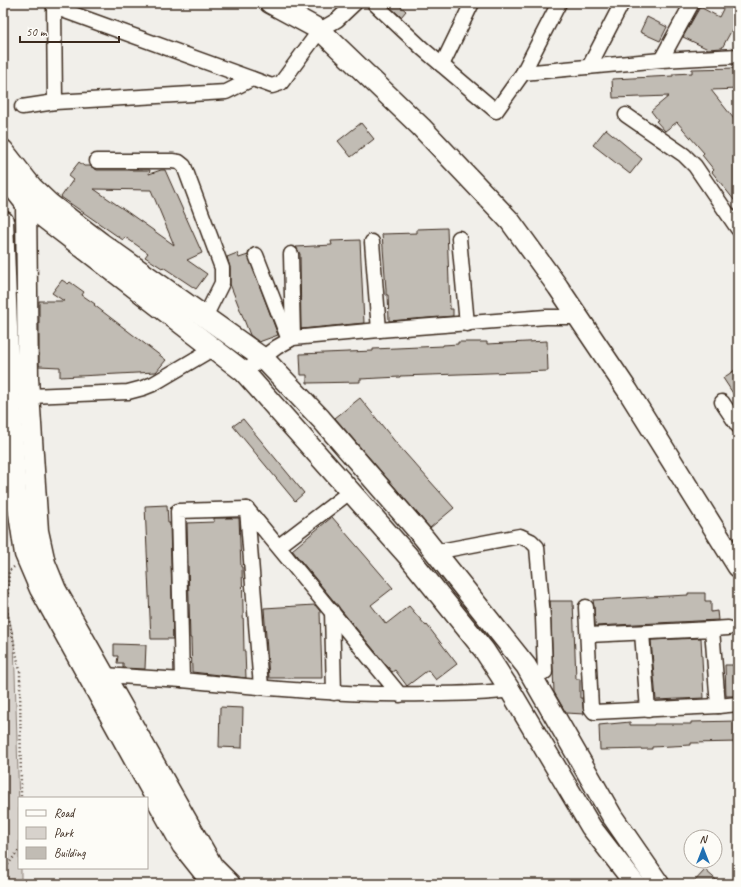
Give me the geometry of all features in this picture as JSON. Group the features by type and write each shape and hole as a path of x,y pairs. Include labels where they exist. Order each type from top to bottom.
{"street":[{"path":"270,3 320,30 421,127 510,221 558,287 628,391 738,567"},
{"path":"442,65 472,3"},
{"path":"381,6 442,65 496,111 523,73 559,3"},
{"path":"589,67 622,3"},
{"path":"661,60 692,3"},
{"path":"55,102 54,5 272,86 281,83 320,30 337,20 354,5"},
{"path":"523,73 661,60 738,56"},
{"path":"22,107 55,102 226,92 252,79"},
{"path":"626,115 684,155 695,166 738,229"},
{"path":"3,154 50,204 264,359 322,420 435,552 526,666 612,816 659,884"},
{"path":"96,161 172,161 179,162 184,166 222,268 222,283 204,317"},
{"path":"3,175 26,204 244,372 351,491 408,556 484,650 510,690 591,827 635,884"},
{"path":"29,183 26,204 30,396 38,531 45,563 56,590 213,867 230,884"},
{"path":"3,221 9,381 16,493 25,554 40,589 66,638 182,845 213,884"},
{"path":"459,238 467,324"},
{"path":"372,242 380,330"},
{"path":"291,254 291,339"},
{"path":"256,255 291,339"},
{"path":"244,372 291,339 380,330 546,317 577,317"},
{"path":"30,396 128,392 143,388 214,348"},
{"path":"722,402 738,426"},
{"path":"279,546 351,491"},
{"path":"182,680 178,511 247,509"},
{"path":"247,509 279,546 400,695"},
{"path":"247,509 261,688"},
{"path":"435,552 520,536 531,541 537,547 543,617 545,672"},
{"path":"586,607 592,711 597,713 738,704"},
{"path":"332,611 334,693"},
{"path":"588,635 728,628"},
{"path":"712,629 718,706"},
{"path":"642,633 648,710"},
{"path":"104,675 334,693 400,695 484,693 510,690"}],"path":[{"path":"21,797 20,671 7,611 9,571 25,554"},
{"path":"3,871 18,851"}],"green space":[{"path":"3,589 14,640 19,797 18,869 21,869 21,884 3,884"}],"building":[{"path":"394,3 397,3 406,11 401,17 390,7"},
{"path":"726,3 738,9 738,25 735,24 722,48 708,49 683,37 700,7 719,17"},
{"path":"647,17 667,27 660,41 640,32"},
{"path":"738,68 738,89 711,90 738,124 738,205 712,172 714,170 702,155 704,153 677,122 665,131 656,121 658,120 651,111 669,96 613,98 612,79 673,76 673,74 692,73 692,69"},
{"path":"361,123 374,139 351,157 338,141"},
{"path":"606,129 642,159 630,174 593,145"},
{"path":"79,162 84,166 90,166 97,170 150,170 149,174 165,170 202,253 187,260 207,274 196,289 145,257 148,253 125,237 123,240 61,197 73,180 68,176","holes":["94,189 151,190 174,245"]},
{"path":"447,228 450,309 453,309 453,316 389,321 382,234 417,233 417,229"},
{"path":"360,240 364,323 301,329 300,254 296,247 332,245 331,241"},
{"path":"237,253 239,258 248,255 278,335 259,342 250,335 230,284 230,268 227,257"},
{"path":"62,280 68,284 70,282 84,292 82,295 95,304 94,305 166,360 156,372 60,377 60,367 39,366 39,301 64,301 52,293"},
{"path":"547,341 548,371 400,376 360,379 360,382 307,383 307,375 301,375 300,354 443,346 458,344 458,342 487,342 487,344"},
{"path":"738,368 738,401 723,378"},
{"path":"360,398 397,444 454,508 430,528 335,418"},
{"path":"243,419 304,493 295,501 233,426"},
{"path":"167,505 168,523 170,523 173,639 151,639 145,506"},
{"path":"332,517 393,588 371,605 386,624 409,606 426,626 427,625 457,664 436,680 428,670 407,686 395,670 392,672 292,550"},
{"path":"214,518 239,518 246,678 192,672 187,523 214,522"},
{"path":"688,593 705,593 705,601 711,601 711,612 717,611 718,620 595,626 593,600 688,595"},
{"path":"550,601 573,601 576,679 580,679 580,698 582,698 584,714 566,713 554,692"},
{"path":"315,605 320,611 322,678 269,678 264,608"},
{"path":"701,638 704,698 656,700 651,640"},
{"path":"114,644 146,645 145,669 123,668 123,663 117,663 118,656 114,656"},
{"path":"725,665 738,665 738,696 726,696"},
{"path":"220,707 243,708 242,748 219,747"},
{"path":"738,721 738,742 691,743 691,745 652,747 652,749 600,750 599,725 630,722 630,725 654,725 691,724 691,722"},
{"path":"705,870 721,884 692,884"}]}
